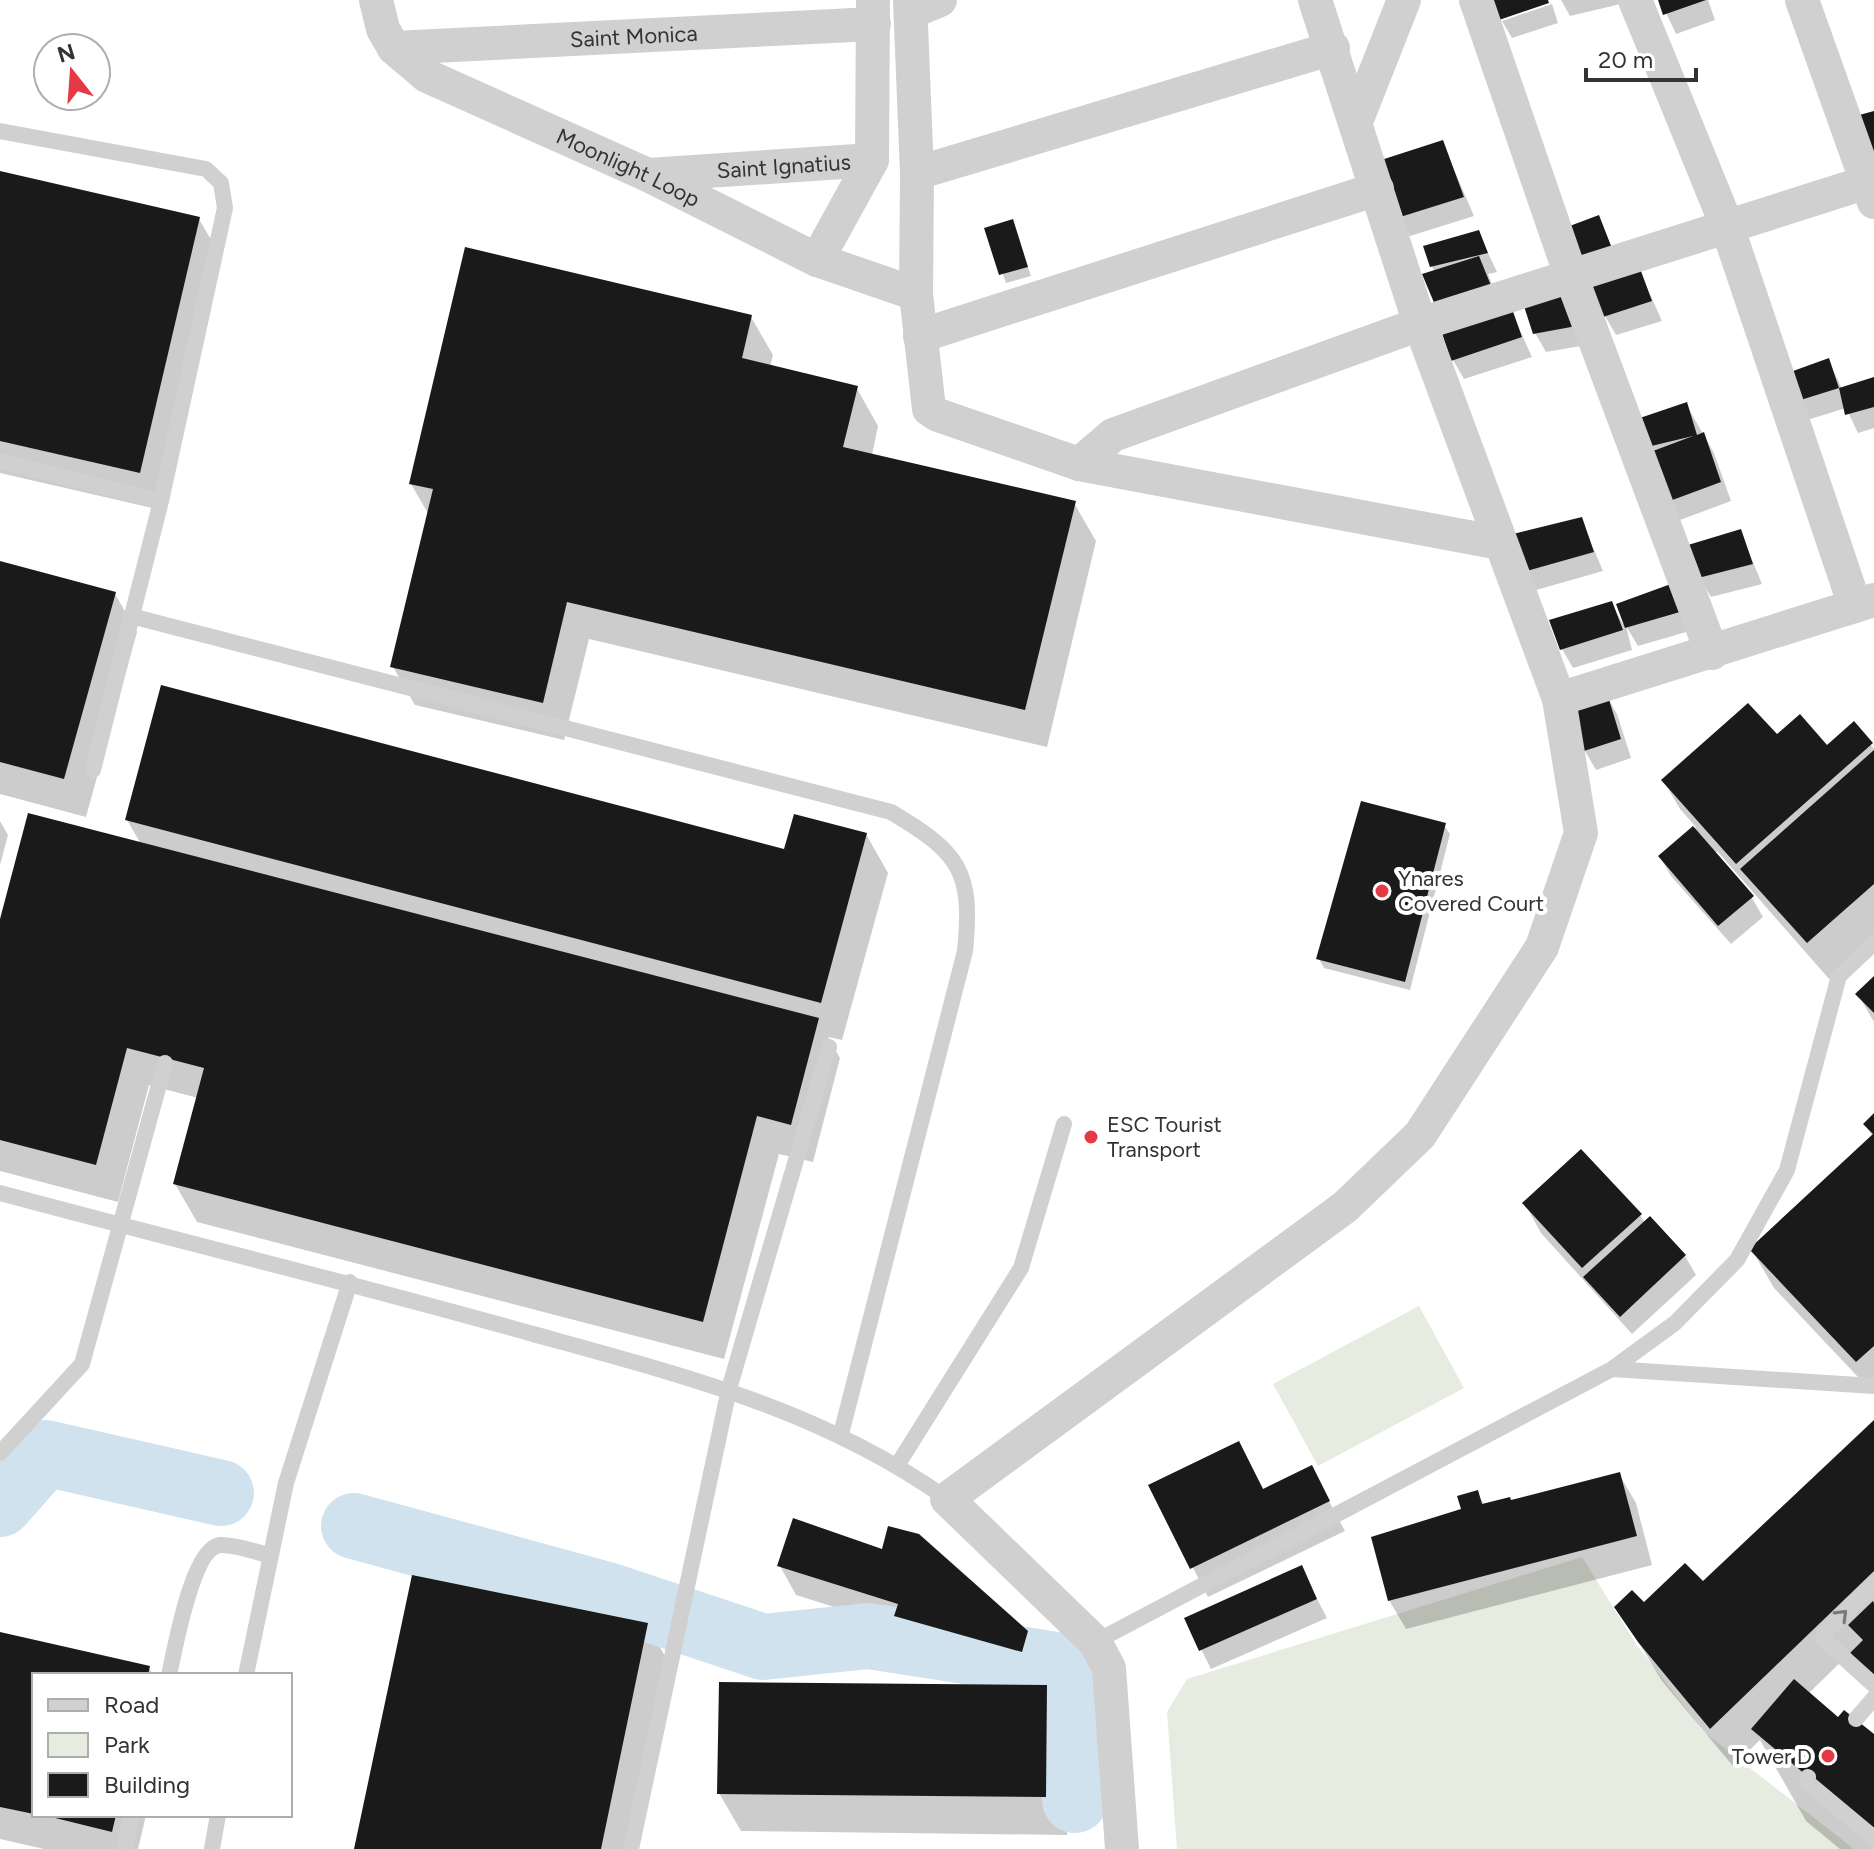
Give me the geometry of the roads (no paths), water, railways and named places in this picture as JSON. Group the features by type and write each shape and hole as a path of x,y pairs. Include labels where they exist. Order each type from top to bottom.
{"street":[{"name":"Moonlight Loop","path":"376,0 383,29 394,48 427,76 648,175 817,260 916,294"},
{"path":"1122,1849 1109,1668 1095,1642 947,1499 1345,1207 1420,1135 1542,947 1581,833 1559,699 1420,324 1357,119 1315,0"},
{"path":"1357,119 1404,0"},
{"path":"1476,0 1571,276 1712,653"},
{"path":"1559,699 1864,603 1727,226 1635,0"},
{"path":"1079,464 1113,435 1420,324 1727,226 1872,188 1802,0"},
{"path":"920,4 916,294 929,409 938,415 1079,464 1500,543"},
{"name":"Saint Monica","path":"394,48 874,12"},
{"path":"817,260 872,160 874,12"},
{"path":"917,173 1333,48"},
{"name":"Saint Ignatius","path":"648,175 872,160"},
{"path":"920,336 1377,189"}],"lane":[{"path":"0,131 206,169 221,183 225,208 161,501 93,770"},
{"path":"0,461 161,501"},
{"path":"131,616 891,812 932,836 958,867 970,904 965,951 841,1434"},
{"path":"1095,1642 1612,1369 1675,1323 1737,1260 1787,1170 1839,976 1874,943"},
{"path":"631,1849 729,1389 829,1047"},
{"path":"0,1453 82,1364 165,1063"},
{"path":"898,1464 1021,1268 1064,1124"},
{"path":"0,1193 350,1282 729,1389 841,1434 898,1464 947,1499"},
{"path":"246,1673 286,1483 350,1282"},
{"path":"1612,1369 1874,1386"},
{"path":"170,1673 196,1568 205,1551 219,1545 269,1555"},
{"path":"1874,1584 1824,1633 1823,1639 1874,1685"},
{"path":"1856,1719 1874,1698"},
{"path":"1808,1777 1807,1782 1874,1838"},
{"path":"124,1849 132,1817"},
{"path":"212,1849 218,1817"}],"waterway":[{"path":"0,1504 45,1453 221,1493"},
{"path":"354,1526 607,1595 763,1647 868,1636 1057,1665 1073,1672 1075,1800"}],"place":[{"name":"Ynares Covered Court","path":"1382,891"},
{"name":"ESC Tourist Transport","path":"1091,1137"},
{"name":"Tower D","path":"1828,1756"}]}
